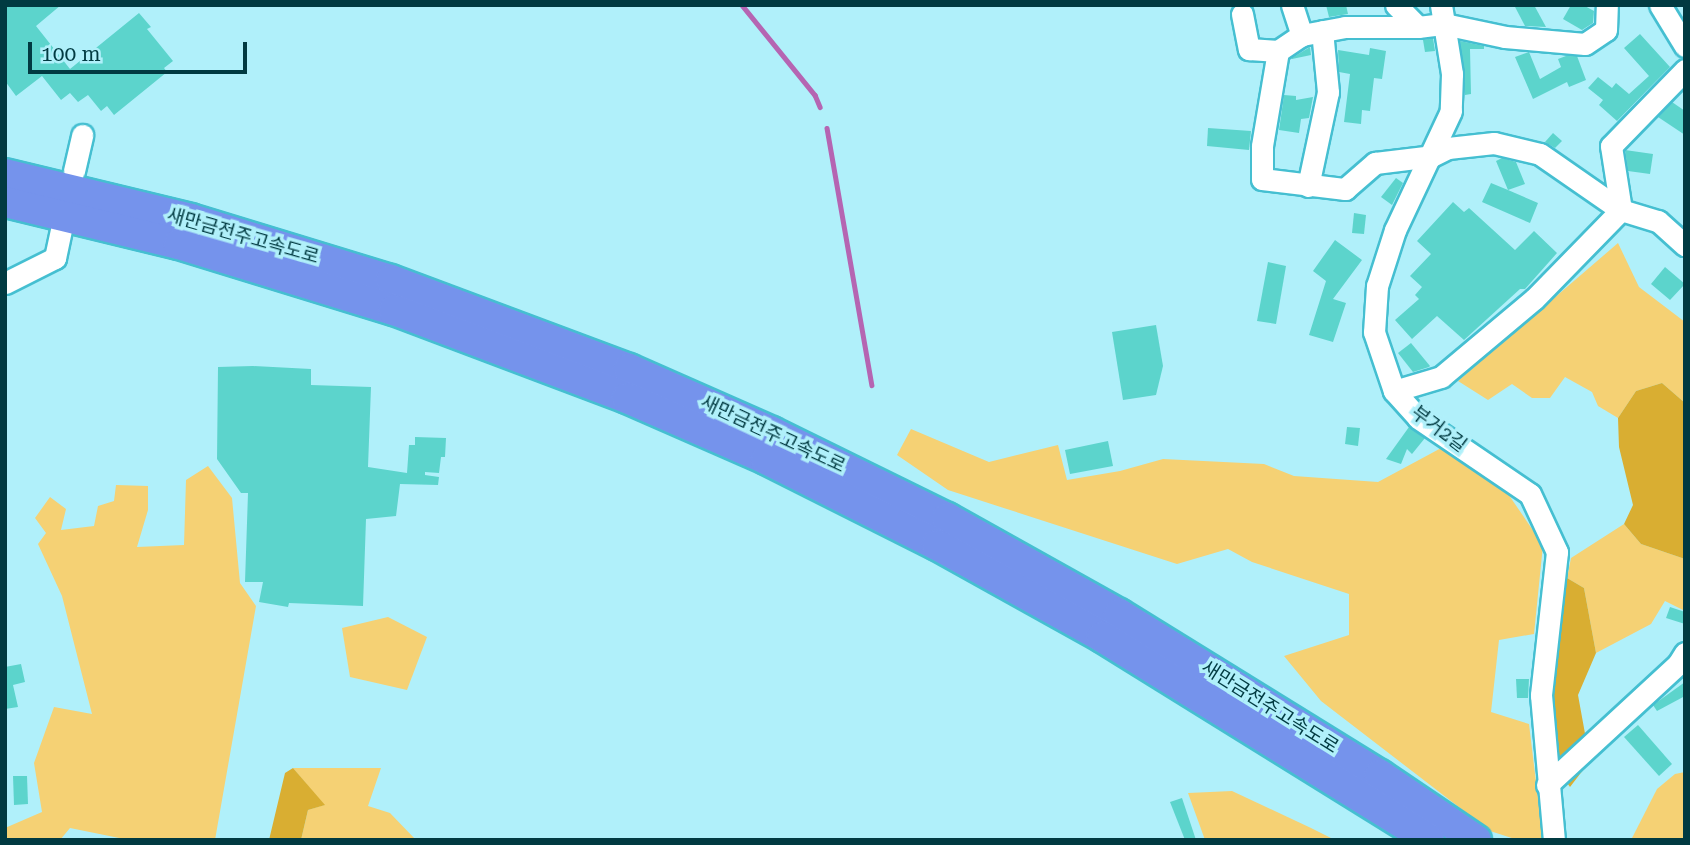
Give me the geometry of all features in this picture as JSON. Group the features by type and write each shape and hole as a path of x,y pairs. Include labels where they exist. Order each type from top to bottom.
{"highway":[{"name":"새만금전주고속도로","path":"5,174 191,219 391,280 629,369 772,432 947,518 1119,614 1380,775 1476,840"},
{"name":"새만금전주고속도로","path":"5,202 179,244 394,310 627,398 766,459 937,545 1102,637 1429,840"}],"street":[{"path":"1292,5 1312,33 1328,92 1308,186"},
{"path":"1396,5 1418,27"},
{"path":"1242,14 1249,49 1278,51 1312,33 1345,27 1418,27 1443,15 1505,37 1585,44 1606,30 1607,5"},
{"path":"1660,5 1685,46"},
{"name":"부거2길","path":"1443,15 1452,74 1451,111 1395,230 1377,286 1374,332 1394,391 1418,418 1530,494 1557,552 1541,695 1554,840"},
{"path":"1278,51 1262,146 1262,179 1345,189 1375,163 1432,156 1448,148 1493,143 1540,154 1620,210 1658,221 1685,245"},
{"path":"1620,210 1611,146 1685,70"},
{"path":"74,171 82,135"},
{"path":"1394,391 1441,377 1534,299 1620,210"},
{"path":"5,283 55,258 61,230"},
{"path":"1547,785 1678,664 1685,653"}],"shaded area":[{"path":"1618,243 1639,287 1685,322 1685,403 1662,383 1636,391 1618,418 1598,406 1592,392 1565,377 1550,398 1532,398 1512,384 1488,400 1458,381"},
{"path":"1662,383 1685,403 1685,559 1641,544 1624,524 1633,505 1619,447 1618,418 1636,391"},
{"path":"911,429 989,462 1058,445 1067,480 1120,471 1163,459 1264,464 1294,476 1378,482 1443,447 1502,485 1543,545 1534,634 1499,640 1491,712 1529,724 1543,840 1518,840 1490,831 1321,701 1284,656 1349,635 1349,594 1252,562 1228,549 1177,564 948,490 897,455"},
{"path":"208,466 232,498 240,583 256,606 215,840 129,840 70,828 60,840 5,840 5,828 42,812 34,763 54,707 92,714 62,596 38,544 46,533 35,518 50,497 66,509 61,530 94,526 98,506 114,501 116,485 148,486 148,510 137,547 184,545 186,480"},
{"path":"1624,524 1641,544 1685,559 1685,611 1665,601 1651,624 1596,653 1584,588 1567,578 1571,558"},
{"path":"1567,578 1584,588 1596,653 1578,695 1590,761 1570,787 1555,766 1552,718 1557,643"},
{"path":"388,617 427,637 407,690 350,677 342,628"},
{"path":"293,768 381,768 368,806 390,813 416,840 301,840 308,810 324,805"},
{"path":"293,768 325,805 308,810 301,840 269,840 285,773"},
{"path":"1685,772 1685,840 1631,840 1657,789 1675,774"},
{"path":"1232,791 1335,840 1205,840 1188,793"}],"building":[{"path":"5,5 61,5 36,26 70,69 139,13 151,27 147,29 173,61 164,68 167,72 114,115 107,106 101,111 88,95 78,102 70,93 61,100 42,76 16,96 5,81"},
{"path":"1326,5 1346,5 1348,14 1329,17"},
{"path":"1514,5 1534,5 1546,27 1525,26"},
{"path":"1571,5 1583,5 1594,11 1593,23 1582,30 1563,19"},
{"path":"1640,34 1670,67 1617,121 1599,105 1603,100 1588,88 1598,77 1612,88 1616,83 1629,94 1649,76 1624,48"},
{"path":"1433,38 1435,51 1425,52 1423,40"},
{"path":"1460,41 1484,46 1484,49 1470,49 1471,94 1465,95"},
{"path":"1310,47 1311,55 1292,59 1292,58"},
{"path":"1370,48 1386,51 1382,79 1374,78 1370,111 1362,110 1361,124 1344,122 1350,74 1339,72 1338,50 1369,55"},
{"path":"1529,52 1540,79 1561,67 1558,59 1577,56 1586,80 1569,87 1567,82 1533,99 1515,57"},
{"path":"1284,95 1296,96 1296,100 1313,97 1309,118 1301,119 1299,133 1279,130"},
{"path":"1672,102 1685,111 1685,135 1658,117"},
{"path":"1208,128 1251,131 1249,150 1207,146"},
{"path":"1553,133 1562,141 1555,148 1545,142"},
{"path":"1625,150 1653,154 1650,174 1628,171"},
{"path":"1502,158 1516,162 1525,184 1508,190 1496,161"},
{"path":"1396,178 1403,183 1392,205 1381,197"},
{"path":"1491,183 1538,203 1530,223 1482,202"},
{"path":"1453,202 1464,212 1469,208 1515,250 1534,231 1557,253 1525,289 1520,289 1464,340 1437,316 1412,339 1395,320 1419,299 1415,295 1422,287 1410,276 1431,254 1417,241"},
{"path":"1354,213 1366,215 1364,234 1352,233"},
{"path":"1335,240 1362,260 1333,299 1346,303 1333,342 1309,335 1326,281 1313,271"},
{"path":"1268,262 1286,266 1276,324 1257,321"},
{"path":"1665,267 1685,284 1670,300 1651,284"},
{"path":"1156,325 1163,366 1156,395 1123,400 1112,332"},
{"path":"1411,343 1429,367 1413,372 1398,353"},
{"path":"218,367 311,369 311,385 371,387 368,467 407,473 409,445 415,445 415,437 446,438 445,457 441,457 439,473 425,472 425,475 439,477 438,485 400,484 396,516 366,519 363,606 289,603 288,607 259,602 263,582 245,582 248,493 241,493 217,459"},
{"path":"1347,427 1360,428 1358,446 1345,444"},
{"path":"1409,427 1425,438 1412,454 1407,449 1401,464 1386,459"},
{"path":"1108,441 1113,466 1070,474 1065,450"},
{"path":"1670,607 1685,612 1685,624 1666,618"},
{"path":"21,664 25,682 13,685 18,707 5,709 5,667"},
{"path":"1516,679 1529,679 1528,698 1517,698"},
{"path":"1685,682 1685,696 1657,711 1653,705"},
{"path":"1638,725 1672,764 1659,776 1624,737"},
{"path":"13,776 27,776 28,804 14,805"},
{"path":"1182,798 1196,840 1185,840 1170,802"}],"waterway":[{"path":"742,5 815,95 820,107"},
{"path":"827,128 872,385"}]}
